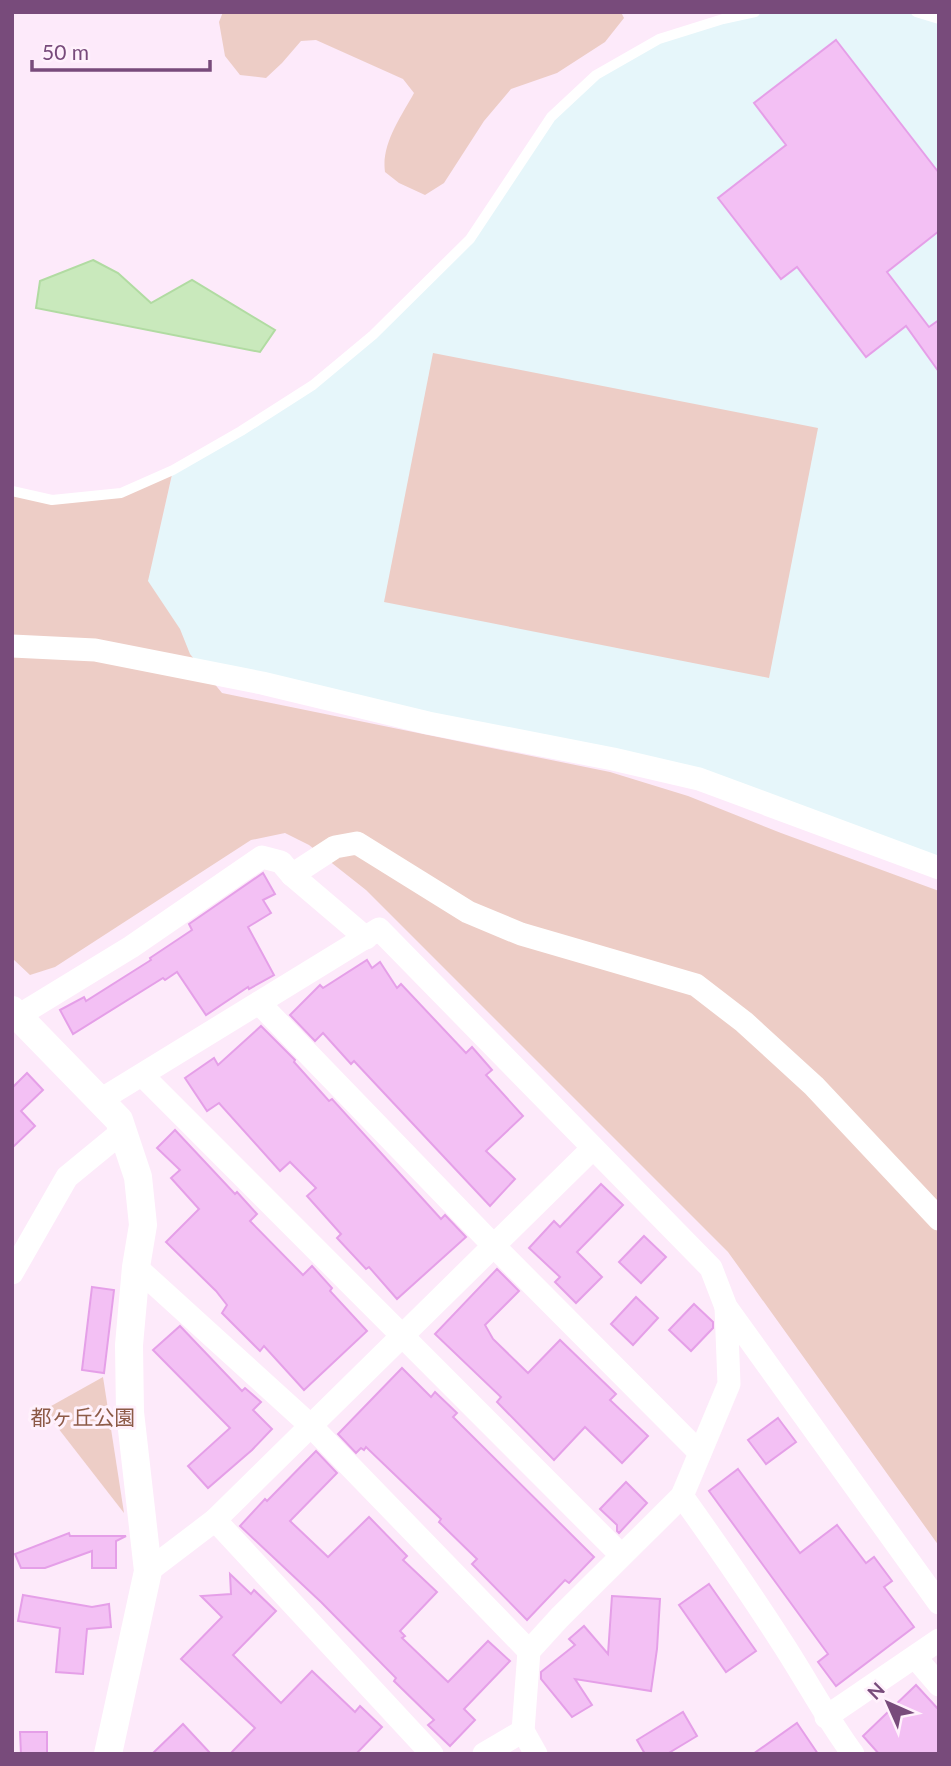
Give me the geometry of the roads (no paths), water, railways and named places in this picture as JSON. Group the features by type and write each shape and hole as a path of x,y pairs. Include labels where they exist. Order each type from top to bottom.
{"street":[{"path":"12,646 95,650 262,683 428,723 613,759 699,779 939,868"},
{"path":"292,875 335,847 358,842 468,912 521,934 696,985 744,1022 814,1086 939,1219"},
{"path":"108,1754 148,1571 130,1412 129,1345 143,1225 138,1177 119,1120 102,1099 15,1013 131,947 262,857 281,862 292,875 366,938"},
{"path":"102,1099 379,929 711,1268 726,1307 939,1603"},
{"path":"259,1003 701,1453"},
{"path":"142,1075 621,1555"},
{"path":"12,1273 67,1177 123,1132"},
{"path":"148,1571 215,1520 593,1148"},
{"path":"136,1267 311,1426 528,1651"},
{"path":"536,1754 523,1731 528,1651 682,1496 729,1384 726,1307"},
{"path":"682,1496 757,1602 826,1717 853,1754"},
{"path":"215,1520 432,1754"},
{"path":"826,1717 939,1640"},
{"path":"915,1657 939,1685"},
{"path":"484,1754 523,1731"}],"lane":[{"path":"12,491 52,500 121,493 173,470 262,418 313,385 373,335 470,239 551,117 596,75 659,39 755,12"},
{"path":"916,12 939,19"}],"park label":[{"name":"都ヶ丘公園","path":"83,1418"}]}
